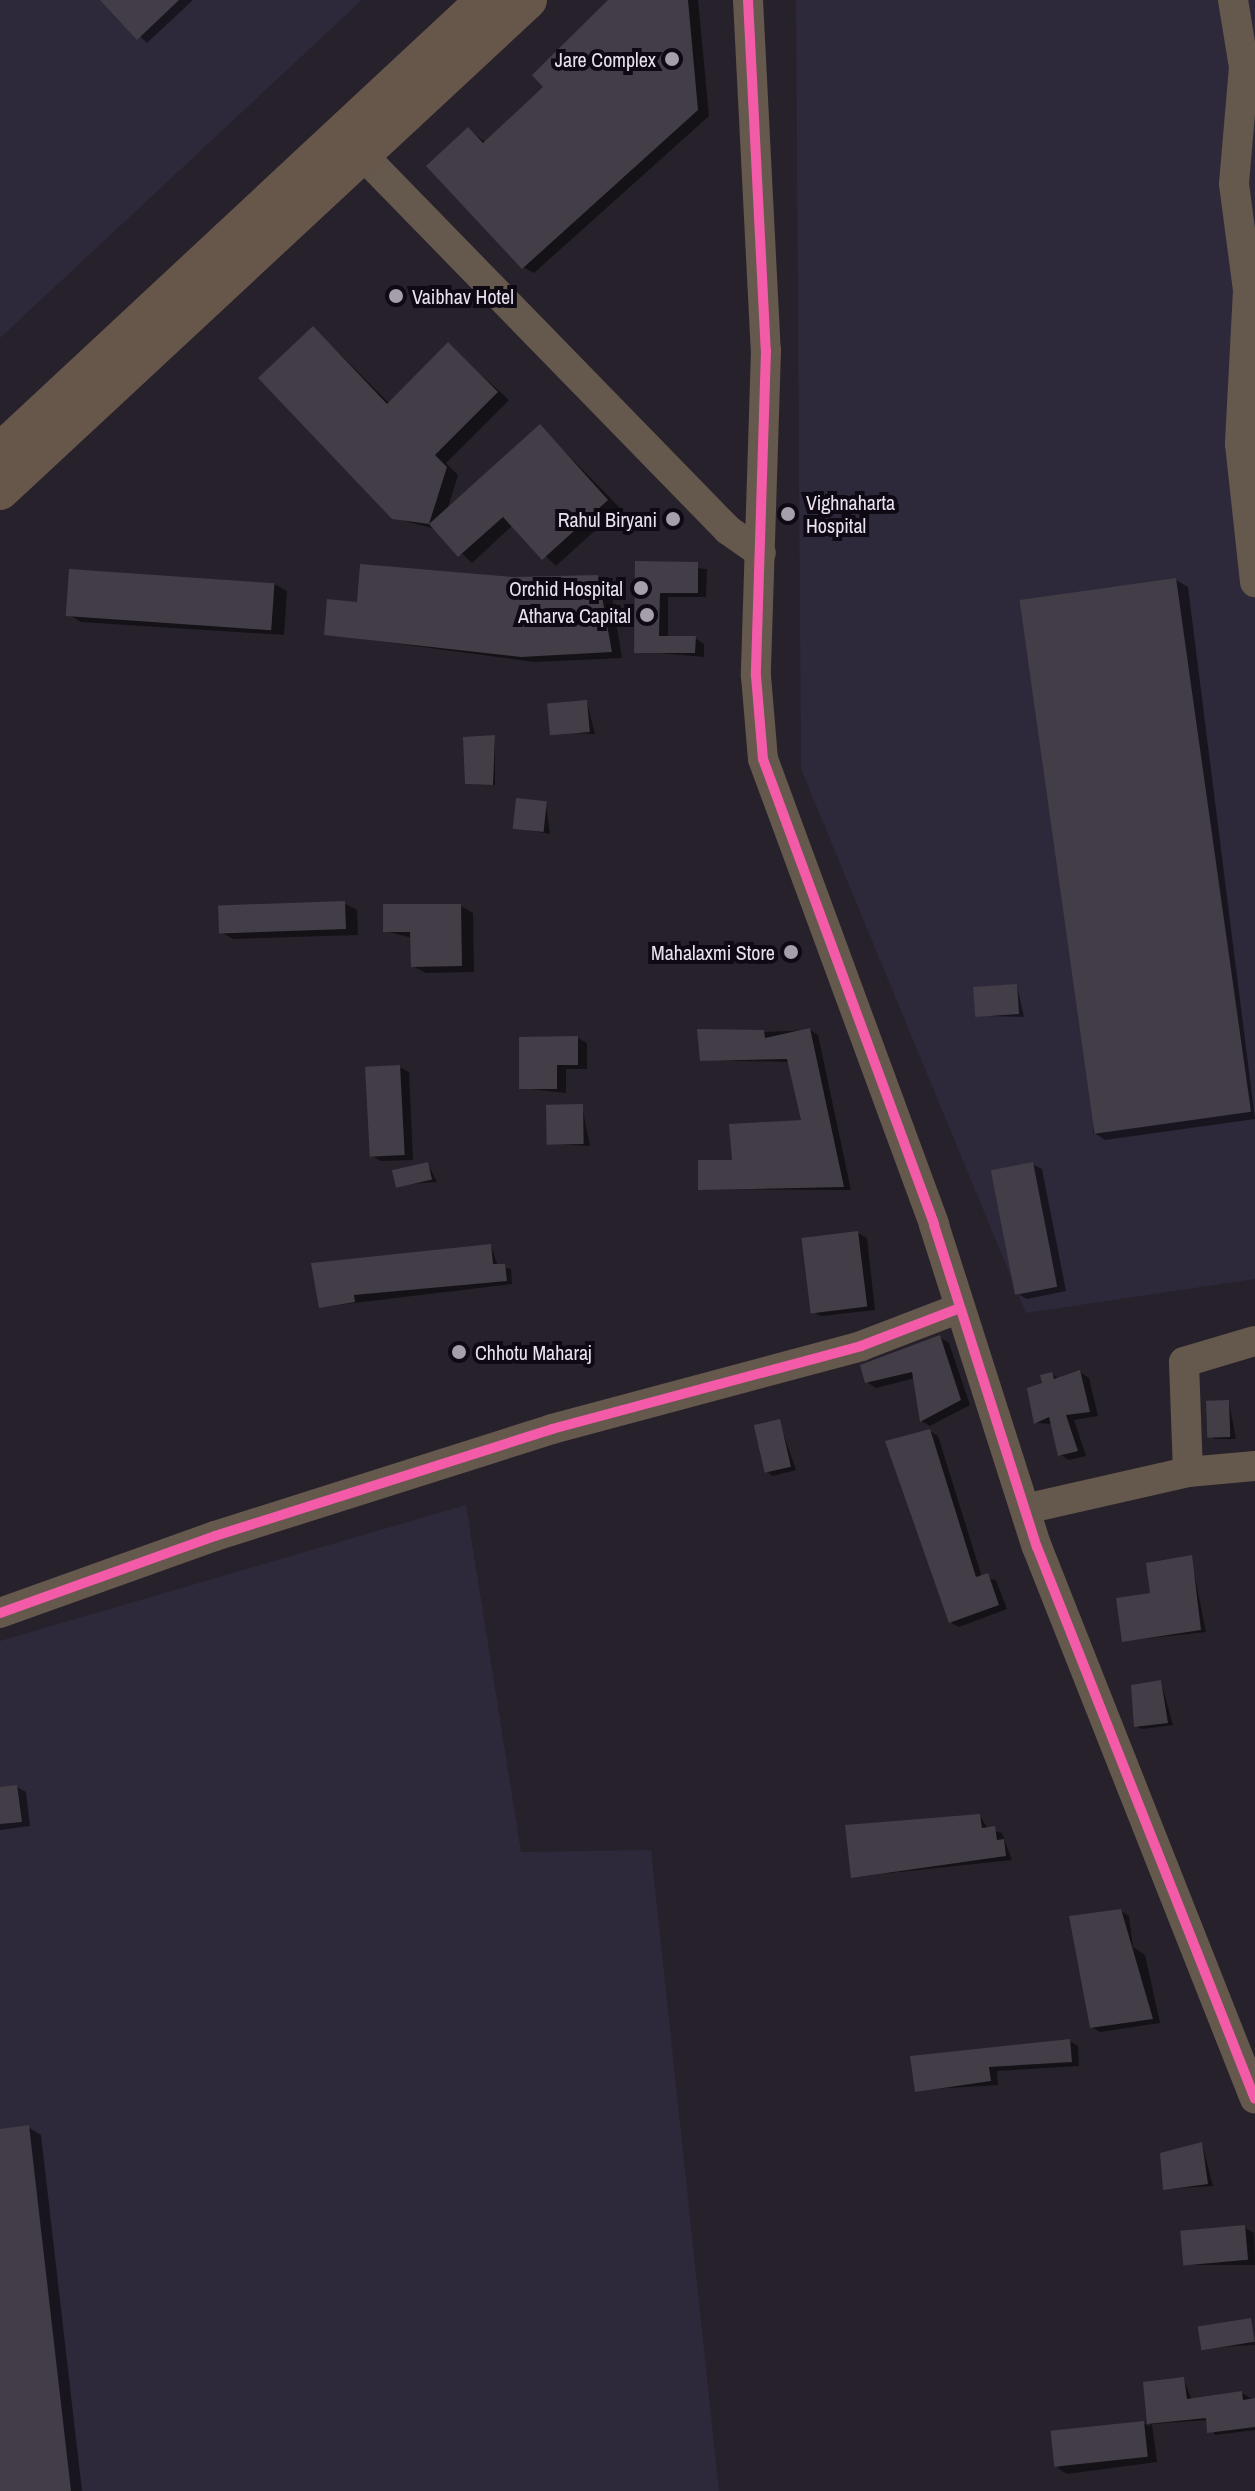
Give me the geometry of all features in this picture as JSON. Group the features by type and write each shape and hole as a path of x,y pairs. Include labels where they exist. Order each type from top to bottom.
{"main road":[{"path":"0,491 351,142 485,0"},
{"path":"0,452 351,142 528,0"}],"street":[{"path":"748,0 766,350 756,676 763,759 960,1308 1025,1509 1255,2099"},
{"path":"1233,0 1244,67 1234,184 1248,290 1240,444 1255,582"},
{"path":"351,142 728,530 761,553"},
{"path":"0,1613 229,1531 552,1429 861,1346 960,1308"},
{"path":"1188,1472 1184,1362 1255,1341"},
{"path":"1025,1509 1188,1472 1255,1466"}],"shaded area":[{"path":"0,0 362,0 0,338"},
{"path":"796,0 1255,0 1255,1279 1026,1313 801,769"},
{"path":"466,1505 521,1852 651,1850 719,2491 0,2491 0,1641"}],"building":[{"path":"100,0 179,0 137,40"},
{"path":"608,0 688,0 698,110 522,269 426,166 468,127 483,143 543,87 532,75"},
{"path":"313,326 387,404 448,342 498,392 435,455 447,467 429,524 392,519 258,378"},
{"path":"540,424 608,500 542,560 503,517 458,557 429,524"},
{"name":"Atharva Capital","path":"635,561 698,562 698,593 660,593 659,636 696,636 695,653 634,653"},
{"path":"360,564 513,577 598,575 612,652 521,657 324,635 327,599 357,602"},
{"path":"69,569 274,583 271,630 66,616"},
{"path":"1176,578 1251,1112 1095,1134 1020,600"},
{"path":"587,700 590,732 550,735 547,703"},
{"path":"495,735 493,785 465,784 463,737"},
{"path":"516,798 547,801 544,832 513,829"},
{"path":"345,901 346,929 219,933 218,905"},
{"path":"383,904 461,904 462,966 411,967 410,932 383,932"},
{"path":"1017,984 1019,1014 975,1017 973,987"},
{"path":"810,1028 844,1187 698,1190 698,1160 732,1160 729,1124 801,1120 787,1059 700,1061 697,1029 764,1030 765,1038"},
{"path":"578,1036 578,1065 557,1065 557,1089 519,1089 519,1037"},
{"path":"400,1065 405,1155 370,1157 365,1067"},
{"path":"583,1104 584,1144 547,1145 546,1105"},
{"path":"428,1162 432,1180 396,1188 392,1170"},
{"path":"1033,1162 1057,1287 1015,1295 991,1170"},
{"path":"858,1231 867,1306 811,1313 801,1238"},
{"path":"491,1244 493,1264 505,1264 507,1281 354,1295 355,1302 319,1308 311,1263"},
{"path":"940,1335 961,1400 920,1422 912,1372 865,1383 860,1365"},
{"path":"1080,1370 1090,1412 1066,1415 1078,1451 1058,1456 1049,1417 1034,1424 1027,1388 1042,1383 1040,1375 1052,1372 1054,1379"},
{"path":"1229,1400 1230,1437 1207,1438 1206,1401"},
{"path":"780,1419 791,1467 765,1473 754,1425"},
{"path":"930,1429 976,1577 988,1573 999,1605 949,1623 885,1441"},
{"path":"1192,1555 1201,1630 1122,1642 1116,1598 1150,1593 1146,1563"},
{"path":"1161,1680 1168,1723 1134,1727 1131,1685"},
{"path":"17,1785 22,1822 0,1824 0,1787"},
{"path":"980,1814 982,1828 995,1826 997,1840 1004,1839 1006,1856 851,1878 845,1825"},
{"path":"1121,1909 1153,2019 1090,2028 1069,1916"},
{"path":"1070,2039 1072,2062 989,2067 991,2081 915,2092 910,2056"},
{"path":"29,2125 71,2491 0,2491 0,2129"},
{"path":"1202,2142 1208,2184 1163,2190 1160,2153"},
{"path":"1245,2225 1248,2260 1183,2266 1180,2231"},
{"path":"1251,2318 1255,2342 1201,2350 1198,2326"},
{"path":"1184,2377 1187,2399 1242,2391 1243,2400 1255,2398 1255,2427 1207,2433 1206,2418 1147,2424 1143,2382"},
{"path":"1144,2421 1148,2457 1054,2467 1051,2431"}],"cycle path":[{"path":"748,0 766,350 756,676 763,759 934,1225 1037,1547 1255,2099"},
{"path":"0,1613 215,1536 552,1429 861,1346 960,1308"}],"place":[{"name":"Jare Complex","path":"672,59"},
{"name":"Vaibhav Hotel","path":"396,296"},
{"name":"Vighnaharta Hospital","path":"788,514"},
{"name":"Rahul Biryani","path":"673,519"},
{"name":"Orchid Hospital","path":"641,588"},
{"name":"Atharva Capital","path":"647,615"},
{"name":"Mahalaxmi Store","path":"791,952"},
{"name":"Chhotu Maharaj","path":"459,1352"}]}
